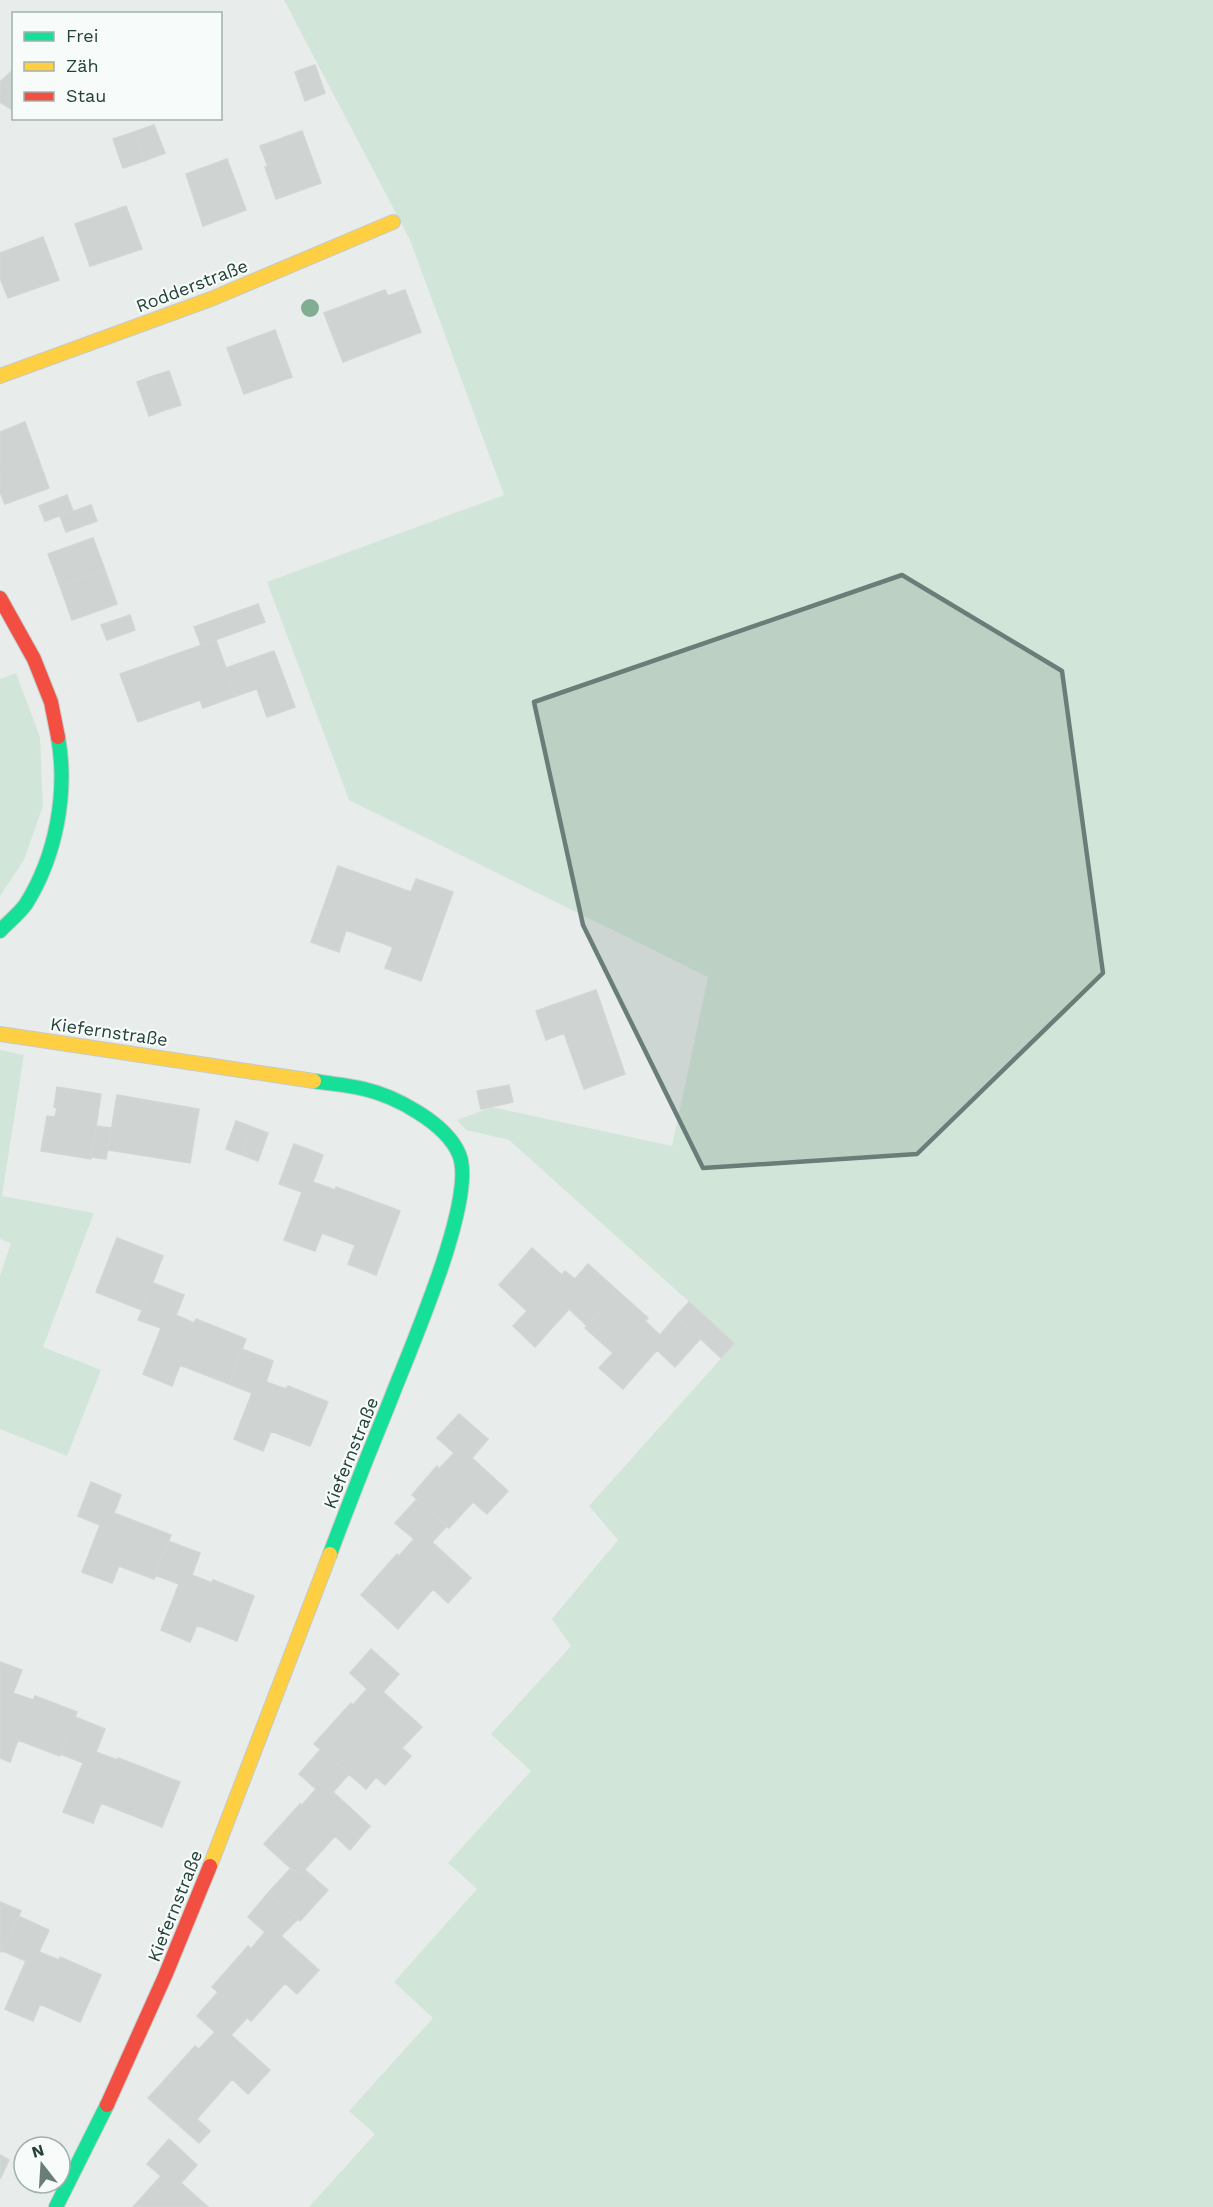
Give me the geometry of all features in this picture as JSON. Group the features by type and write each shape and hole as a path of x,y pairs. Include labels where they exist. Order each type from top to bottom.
{"street":[{"name":"Rodderstraße","path":"0,376 211,299 393,222"},
{"path":"0,598 34,659 51,702 60,749 62,809 45,863 25,905 0,931"},
{"name":"Kiefernstraße","path":"0,1034 365,1089 408,1105 434,1122 456,1147 463,1164 459,1205 446,1257 321,1576 249,1771 171,1964 85,2151 56,2207"}],"highlighted area":[{"path":"902,575 1062,671 1103,973 917,1154 703,1168 583,925 534,702"}],"green space":[{"path":"284,0 1213,0 1213,2207 309,2207 375,2134 349,2111 433,2018 394,1982 477,1889 448,1863 531,1771 491,1734 571,1646 552,1619 618,1540 589,1506 735,1343 509,1140 466,1130 457,1120 492,1107 672,1146 708,977 349,800 267,582 504,495 410,240"},
{"path":"16,673 40,737 43,806 24,860 0,896 0,679"},
{"path":"0,1050 24,1055 2,1196 94,1213 43,1347 101,1370 67,1456 0,1429 0,1276 11,1243 0,1239"}],"building":[{"path":"315,65 325,93 305,101 295,72"},
{"path":"12,71 12,89 1,81"},
{"path":"1,81 12,89 12,110 0,102"},
{"path":"154,125 165,153 144,161 134,132"},
{"path":"302,131 321,183 276,199 260,146"},
{"path":"134,132 144,161 123,168 113,139"},
{"path":"227,159 246,210 203,226 186,174"},
{"path":"126,206 142,249 90,266 75,224"},
{"path":"43,237 59,280 8,298 0,278 0,253"},
{"path":"385,290 388,296 405,290 421,332 343,362 324,313"},
{"path":"275,330 292,377 244,394 227,348"},
{"path":"169,371 181,405 165,410 153,376"},
{"path":"153,376 165,410 149,416 137,382"},
{"path":"25,422 37,455 0,469 0,432"},
{"path":"37,455 49,488 5,504 0,492 0,469"},
{"path":"67,495 73,511 45,521 39,506"},
{"path":"91,505 97,521 66,532 60,516"},
{"path":"93,538 105,570 60,586 48,554"},
{"path":"105,570 117,604 72,620 60,586"},
{"path":"258,604 265,622 201,645 194,627"},
{"path":"130,615 135,630 107,640 101,625"},
{"path":"216,640 236,696 203,708 200,700 138,722 120,674"},
{"path":"274,651 295,707 267,717 257,689 236,696 226,668"},
{"path":"338,866 411,892 416,879 453,892 421,981 385,968 393,947 346,930 339,952 311,942"},
{"path":"596,990 625,1074 584,1089 564,1033 546,1040 536,1011"},
{"path":"509,1085 513,1102 481,1109 477,1091"},
{"path":"57,1087 101,1094 91,1159 41,1151 47,1116 55,1117"},
{"path":"117,1095 199,1109 190,1163 108,1150"},
{"path":"236,1121 252,1127 242,1155 226,1149"},
{"path":"96,1126 111,1128 106,1159 91,1157"},
{"path":"252,1127 268,1133 258,1161 242,1155"},
{"path":"294,1144 323,1155 313,1182 335,1190 336,1187 400,1211 376,1275 348,1264 355,1245 322,1233 315,1251 284,1240 302,1192 279,1184"},
{"path":"117,1238 163,1256 142,1310 96,1292"},
{"path":"532,1248 562,1275 565,1271 575,1279 588,1264 618,1291 586,1325 569,1309 535,1347 513,1326 527,1311 499,1285"},
{"path":"153,1283 184,1295 176,1315 194,1323 196,1319 246,1339 229,1384 180,1365 172,1386 143,1374 161,1328 138,1320"},
{"path":"618,1291 648,1318 645,1321 660,1335 676,1316 701,1338 675,1367 657,1350 623,1389 599,1368 613,1353 585,1328"},
{"path":"689,1302 734,1343 721,1358 676,1316"},
{"path":"242,1349 273,1361 266,1382 286,1389 288,1386 328,1402 310,1446 271,1431 263,1451 234,1439 252,1393 229,1384"},
{"path":"459,1414 488,1439 472,1458 508,1491 487,1514 473,1502 449,1528 412,1495 437,1466 439,1469 454,1453 437,1438"},
{"path":"91,1482 121,1495 114,1513 171,1535 154,1579 119,1566 112,1583 82,1572 100,1525 78,1516"},
{"path":"417,1499 447,1526 432,1542 471,1578 448,1603 433,1589 398,1629 361,1595 397,1554 399,1556 414,1539 395,1523"},
{"path":"168,1541 200,1553 192,1575 212,1583 213,1580 254,1596 237,1641 197,1625 190,1642 161,1630 179,1584 155,1575"},
{"path":"371,1649 399,1674 383,1692 422,1727 402,1748 411,1756 385,1785 376,1777 366,1789 314,1744 351,1703 353,1705 367,1689 350,1673"},
{"path":"0,1662 22,1670 13,1693 33,1700 35,1696 77,1712 60,1756 18,1740 10,1762 0,1758"},
{"path":"75,1717 105,1729 96,1752 180,1782 162,1827 101,1803 93,1823 63,1812 83,1763 61,1754"},
{"path":"321,1749 349,1774 333,1792 370,1826 350,1850 335,1836 299,1876 264,1844 316,1789 299,1774"},
{"path":"291,1868 299,1876 305,1870 328,1890 300,1921 268,1893"},
{"path":"268,1893 298,1919 281,1936 319,1970 297,1994 285,1983 251,2021 212,1987 248,1946 251,1949 265,1932 248,1917"},
{"path":"0,1902 21,1911 2,1952 0,1951"},
{"path":"18,1916 49,1930 39,1952 59,1960 60,1957 101,1975 80,2022 40,2004 33,2021 5,2009 26,1961 3,1951"},
{"path":"218,1992 247,2018 231,2035 270,2070 248,2094 232,2079 197,2119 160,2085 195,2046 199,2049 215,2032 197,2016"},
{"path":"160,2085 210,2131 199,2143 148,2098"},
{"path":"169,2139 197,2165 181,2183 208,2207 133,2207 161,2176 147,2164"},
{"path":"0,2155 9,2160 0,2179"}],"traffic: fast":[{"path":"0,931 26,904 45,866 52,845 60,802 61,758 58,737"},
{"path":"314,1081 364,1089 390,1098 418,1112 443,1132 452,1143 459,1154 462,1175 459,1204 438,1276 330,1554"},
{"path":"56,2207 107,2105"}],"traffic: slow":[{"path":"0,376 211,299 393,222"},
{"path":"0,1034 314,1081"},
{"path":"210,1866 330,1554"}],"traffic: jam":[{"path":"0,598 34,659 51,702 58,737"},
{"path":"107,2105 165,1976 210,1866"}]}
